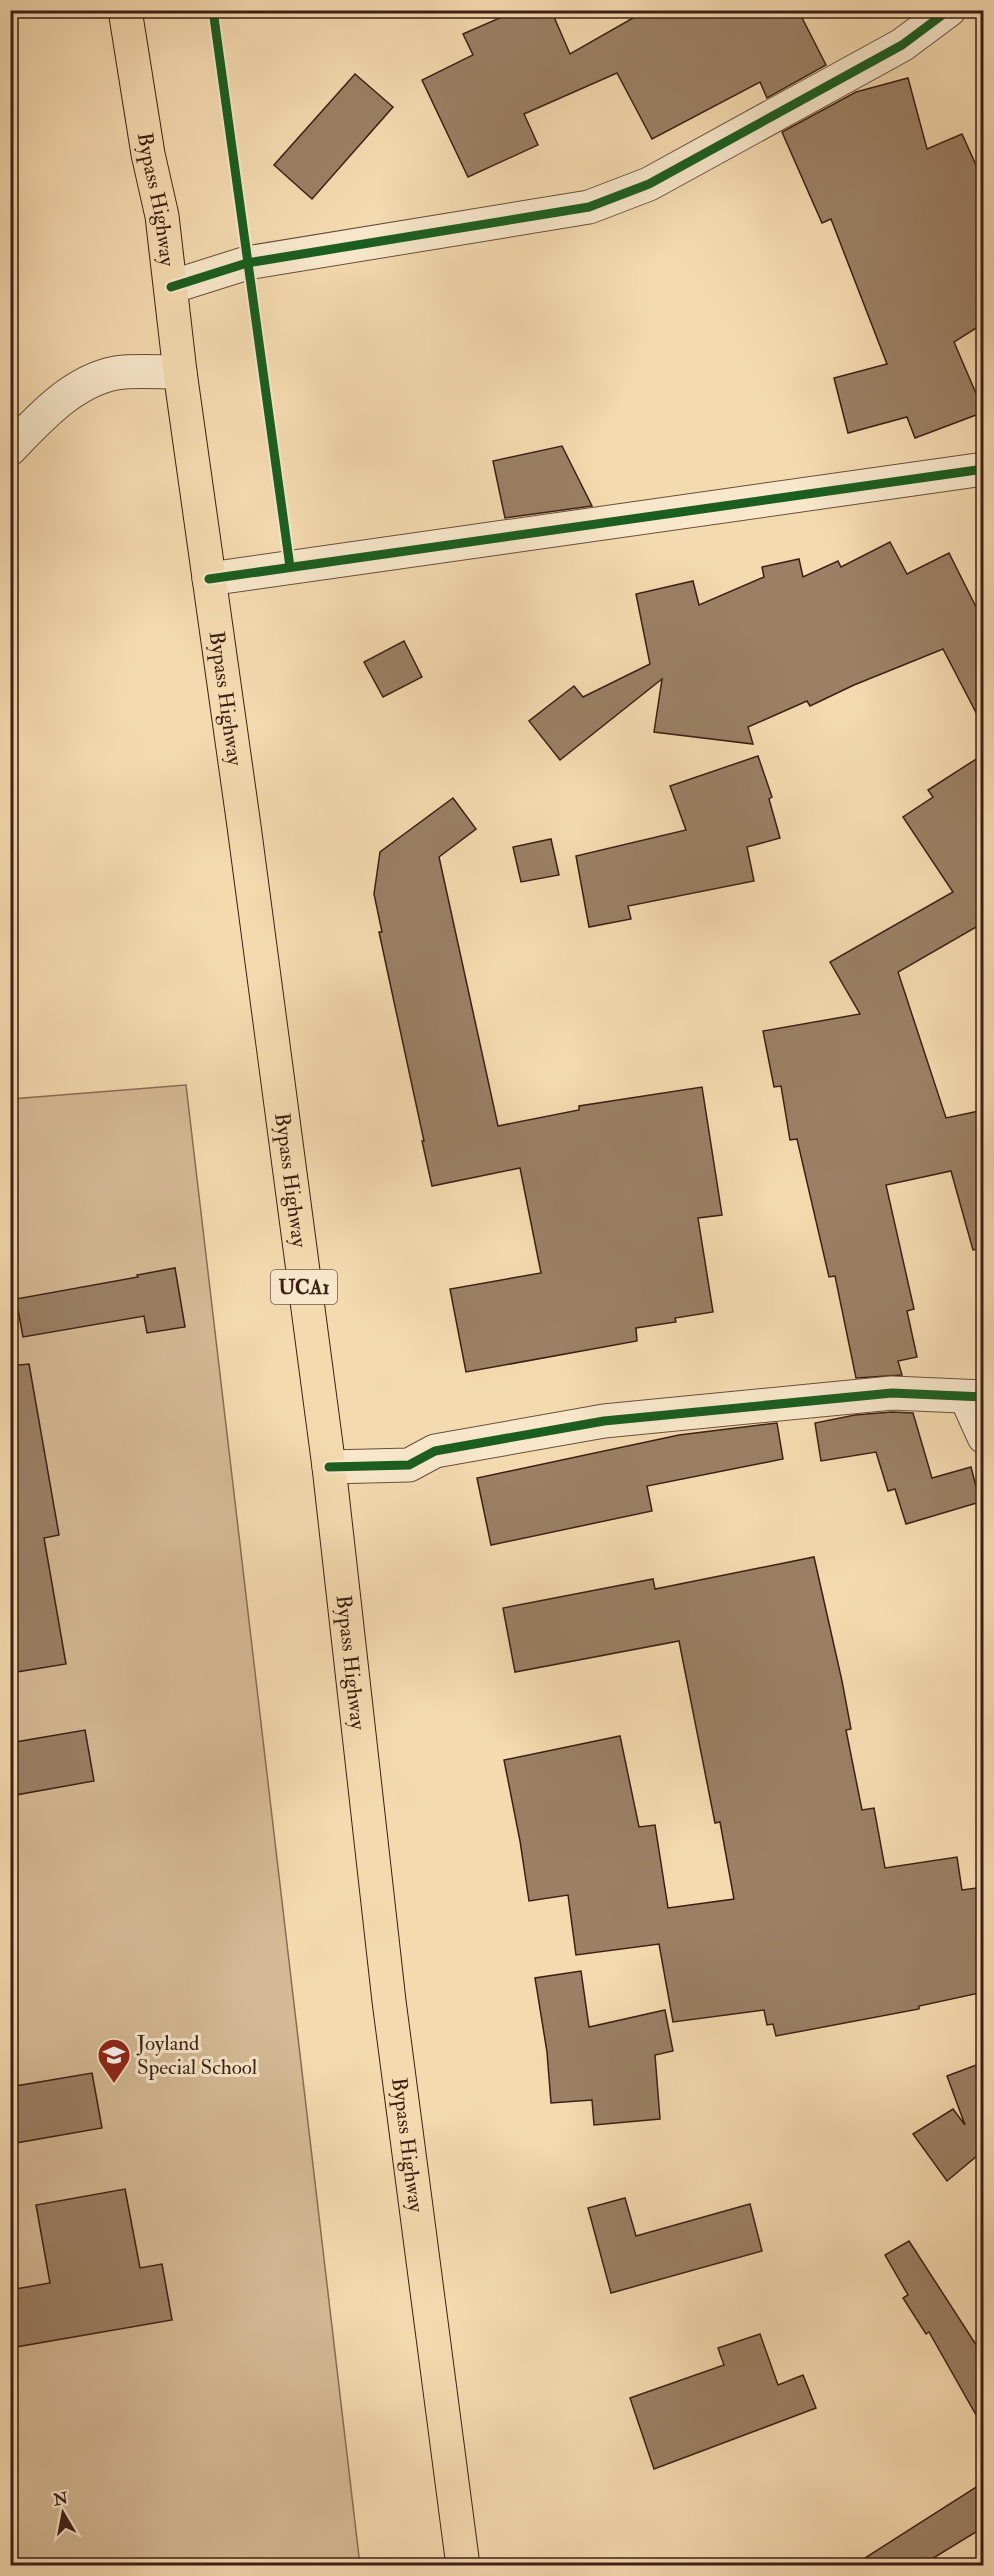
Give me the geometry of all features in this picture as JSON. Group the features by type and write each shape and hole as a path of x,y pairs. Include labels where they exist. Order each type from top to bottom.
{"main road":[{"name":"Bypass Highway","path":"125,10 148,154 162,216 180,372 329,1467 389,2001 463,2565"}],"street":[{"path":"171,286 247,263 589,207 649,184 902,45 949,10"},
{"path":"10,449 42,417 86,382 122,372 180,372"},
{"path":"209,579 982,472"},
{"path":"329,1467 409,1465 435,1451 604,1421 892,1393 975,1397 984,1437"}],"shaded area":[{"name":"Joyland Special School","path":"186,1085 360,2565 11,2566 11,1099"}],"building":[{"path":"518,10 551,10 570,54 647,10 798,10 826,65 767,98 760,82 652,139 617,73 524,114 538,145 468,177 422,80 473,55 463,34"},
{"path":"355,74 393,107 312,199 274,165"},
{"path":"908,78 927,149 962,134 984,183 984,323 954,342 984,412 915,438 907,417 848,433 834,378 887,364 831,219 822,223 782,132 856,92"},
{"path":"562,446 592,506 505,518 493,461"},
{"path":"890,542 907,574 949,553 984,623 984,728 943,649 854,685 810,706 807,701 748,727 753,744 654,732 662,679 560,760 529,721 574,686 583,697 650,664 636,594 693,581 699,605 764,577 762,567 799,559 803,577 838,561 841,567"},
{"path":"404,641 422,677 383,697 364,662"},
{"path":"984,754 984,939 976,927 898,972 946,1118 984,1110 984,1248 973,1250 951,1171 886,1185 914,1309 907,1311 917,1357 898,1361 902,1375 856,1378 835,1276 829,1277 797,1139 790,1140 781,1086 774,1087 763,1031 860,1014 830,962 953,892 903,817 933,797 928,790"},
{"path":"758,756 772,797 769,799 780,838 747,847 754,881 628,906 631,919 589,927 576,856 686,830 670,786"},
{"path":"453,798 476,829 439,857 498,1126 579,1110 579,1106 702,1087 722,1215 698,1218 713,1312 675,1318 676,1322 636,1328 637,1341 466,1372 450,1289 541,1273 520,1168 432,1186 379,932 382,932 374,894 380,852"},
{"path":"551,839 559,875 521,882 513,847"},
{"path":"175,1268 185,1327 147,1333 144,1316 23,1337 16,1299"},
{"path":"29,1364 59,1535 44,1538 66,1664 10,1673 10,1366"},
{"path":"913,1413 932,1478 971,1467 980,1502 906,1524 895,1489 888,1491 876,1452 821,1461 815,1423 855,1415"},
{"path":"777,1423 783,1459 647,1486 652,1511 491,1545 477,1478 679,1435"},
{"path":"814,1557 842,1681 851,1729 846,1730 862,1810 874,1808 885,1868 957,1857 962,1890 984,1887 984,1992 919,2006 919,2009 776,2036 773,2024 767,2025 764,2010 673,2022 659,1944 576,1955 568,1895 529,1901 504,1760 620,1736 639,1827 655,1825 668,1908 734,1899 720,1822 715,1823 679,1641 515,1672 503,1608 653,1579 655,1589"},
{"path":"85,1730 94,1781 10,1796 10,1743"},
{"path":"581,1971 589,2027 665,2010 673,2051 655,2055 660,2119 594,2125 592,2100 551,2103 547,2052 535,1978"},
{"path":"984,2062 984,2164 981,2165 977,2156 947,2181 913,2134 953,2109 965,2125 947,2076"},
{"path":"92,2073 102,2128 10,2144 10,2087"},
{"path":"125,2189 140,2268 162,2264 172,2320 10,2348 10,2290 50,2283 36,2205"},
{"path":"625,2198 636,2236 750,2204 762,2251 611,2293 588,2208"},
{"path":"909,2241 984,2357 984,2429 929,2332 926,2334 903,2298 908,2295 885,2255"},
{"path":"760,2334 778,2385 803,2375 816,2408 654,2469 630,2398 724,2365 718,2348"},
{"path":"984,2482 984,2527 922,2565 854,2565"}],"cycle path":[{"path":"213,10 290,567"},
{"path":"171,287 247,263 589,207 649,184 902,45 949,10"},
{"path":"209,579 984,469"},
{"path":"329,1467 409,1465 435,1451 604,1421 892,1393 984,1397"}],"place":[{"name":"Joyland Special School","path":"114,2084"}]}
